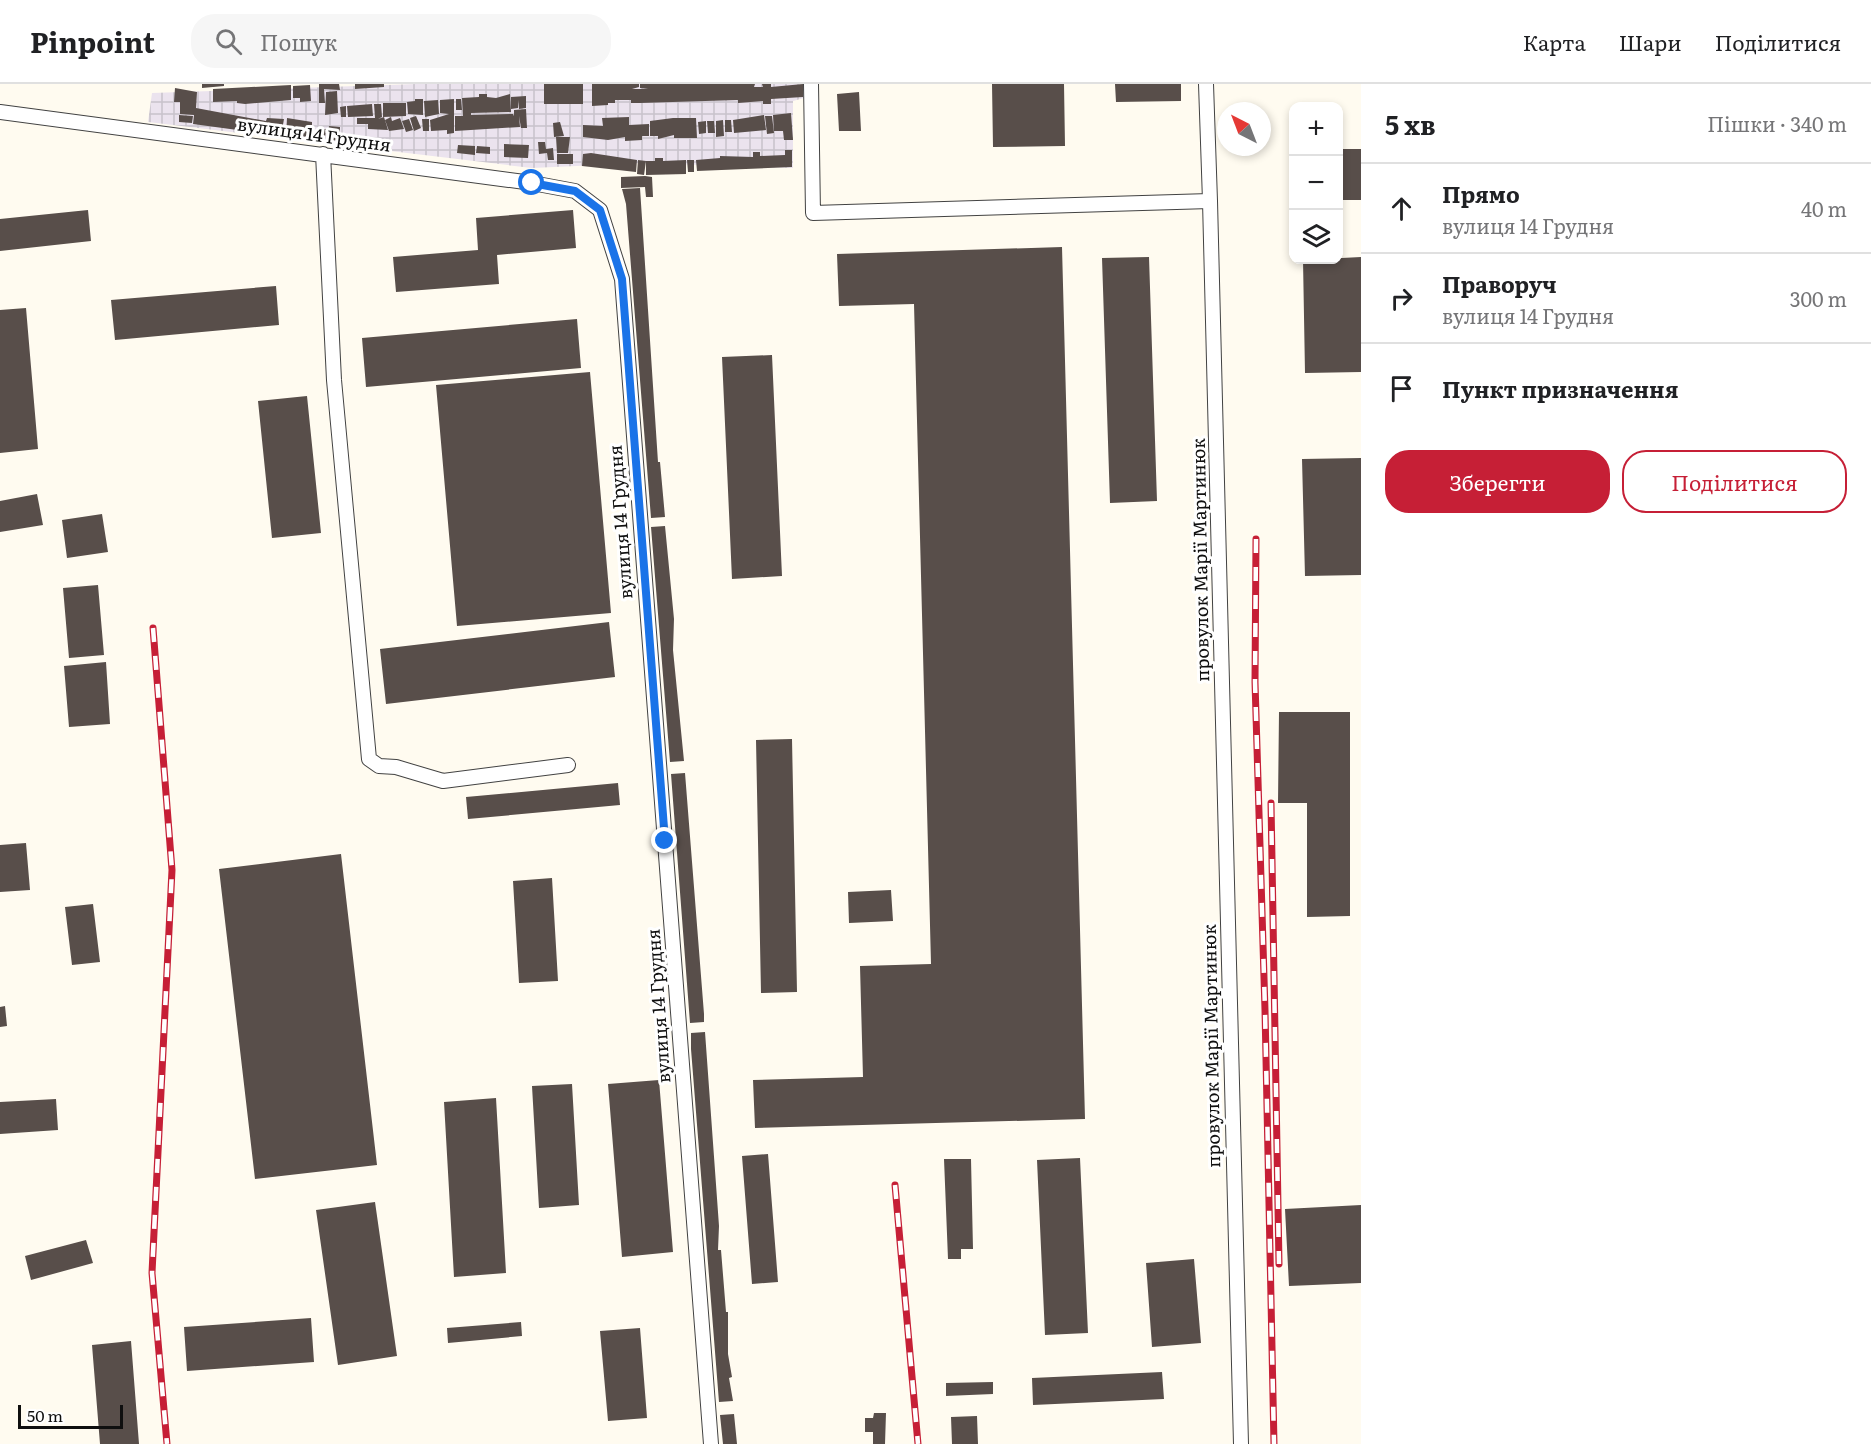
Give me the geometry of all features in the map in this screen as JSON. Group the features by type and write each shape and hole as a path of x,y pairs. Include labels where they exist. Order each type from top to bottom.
{"street":[{"path":"812,84 813,213 1210,201"},
{"name":"провулок Марії Мартинюк","path":"1206,84 1241,1444"},
{"name":"вулиця 14 Грудня","path":"0,112 322,154 575,191 600,210 622,279 711,1444"},
{"path":"322,154 333,380 369,759 379,766 396,767 443,781 568,765"}],"shaded area":[{"path":"416,84 804,84 804,98 793,101 793,168 643,163 532,168 148,122 152,93"}],"building":[{"path":"202,84 224,84 224,86 202,88"},
{"path":"319,84 339,84 340,90 324,89 325,103 319,103"},
{"path":"355,84 384,84 384,87 355,89"},
{"path":"544,84 583,84 583,104 544,104"},
{"path":"592,84 639,84 639,87 632,89 648,89 640,88 640,84 755,84 754,87 763,87 762,84 771,84 771,87 803,84 803,97 771,99 771,104 763,104 763,101 738,103 738,100 631,103 631,100 615,100 615,103 608,103 608,105 592,106"},
{"path":"992,84 1064,84 1065,146 993,147"},
{"path":"1115,84 1181,84 1181,101 1116,102"},
{"path":"291,85 291,100 245,104 237,103 237,101 213,102 213,89"},
{"path":"310,85 311,101 300,102 300,98 293,98 293,86"},
{"path":"175,88 197,92 196,108 266,121 267,118 284,119 281,136 193,124 194,115 180,114 180,102 174,102"},
{"path":"337,91 338,113 325,115 326,92"},
{"path":"859,92 861,131 839,131 837,94"},
{"path":"479,94 487,94 487,97 496,98 510,94 511,112 471,113 471,115 513,114 514,116 514,110 526,109 527,128 521,128 519,116 520,127 455,131 455,116 463,116 462,98 479,97"},
{"path":"526,96 526,108 519,109 518,100 518,108 511,109 511,97"},
{"path":"415,99 423,99 423,115 408,114 407,102 415,101"},
{"path":"454,99 454,133 447,134 447,130 431,131 430,120 449,114 440,113 440,100"},
{"path":"456,99 461,99 462,110 456,110"},
{"path":"438,100 439,114 425,117 424,101"},
{"path":"383,103 406,103 406,116 383,117"},
{"path":"372,104 373,116 348,117 347,106"},
{"path":"374,104 381,104 382,117 378,119 384,117 388,130 368,129 368,124 357,124 357,118 375,118"},
{"path":"346,106 346,117 341,117 340,107"},
{"path":"791,113 793,140 784,140 783,131 774,131 773,115"},
{"path":"179,115 193,116 192,123 179,122"},
{"path":"764,115 766,130 734,133 733,120"},
{"path":"416,116 421,128 414,131 410,118"},
{"path":"765,116 772,116 774,133 767,134"},
{"path":"391,117 392,121 400,118 404,129 389,131 385,120"},
{"path":"629,117 629,125 649,124 649,136 642,136 642,140 625,141 625,137 608,140 583,137 583,125 603,126 602,118"},
{"path":"287,118 312,122 312,137 286,136"},
{"path":"696,118 697,138 674,138 674,135 658,139 658,136 650,136 650,121"},
{"path":"409,119 413,130 406,132 402,121"},
{"path":"422,119 429,119 429,131 423,131"},
{"path":"723,120 724,136 716,137 716,121"},
{"path":"725,120 731,120 732,132 725,132"},
{"path":"706,121 706,133 699,134 698,122"},
{"path":"707,121 714,121 715,133 708,133"},
{"path":"560,122 564,136 554,137 553,123"},
{"path":"329,126 340,127 340,134 328,133"},
{"path":"321,129 326,129 325,138 321,138"},
{"path":"328,134 354,137 353,144 327,139"},
{"path":"556,137 570,137 568,153 557,153"},
{"path":"538,142 545,142 546,149 553,148 554,160 548,160 547,153 539,154"},
{"path":"504,144 529,145 528,158 504,157"},
{"path":"458,145 475,146 475,155 457,153"},
{"path":"477,146 490,147 490,154 476,153"},
{"path":"1343,149 1361,149 1361,200 1343,200"},
{"path":"785,150 792,150 792,167 697,171 696,160 720,158 720,156 753,157 753,152 760,152 760,156 785,155"},
{"path":"591,153 637,160 636,172 582,166 583,154"},
{"path":"557,154 573,154 573,164 557,164"},
{"path":"655,158 663,158 663,161 686,160 686,174 646,175 646,161 655,161"},
{"path":"638,160 646,161 644,175 637,174"},
{"path":"687,160 694,160 694,172 688,172"},
{"path":"621,177 652,177 653,197 646,197 645,187 621,188"},
{"path":"640,188 658,462 660,462 665,517 651,518 626,204 622,189"},
{"path":"88,210 91,241 0,251 0,219"},
{"path":"573,210 576,248 497,255 499,284 396,292 393,257 478,250 476,218"},
{"path":"1062,247 1085,1119 755,1128 753,1080 863,1077 860,966 931,964 914,304 839,306 837,254"},
{"path":"1149,257 1157,501 1110,503 1102,258"},
{"path":"1361,257 1361,372 1305,373 1303,264 1343,264 1343,258"},
{"path":"276,286 279,325 115,340 111,300"},
{"path":"26,308 38,449 0,453 0,310"},
{"path":"577,319 581,368 366,387 362,338"},
{"path":"772,355 782,576 732,579 722,357"},
{"path":"590,372 611,613 457,626 436,385"},
{"path":"307,396 321,533 272,538 258,401"},
{"path":"1361,458 1361,575 1305,576 1302,459"},
{"path":"37,494 43,525 0,532 0,501"},
{"path":"102,514 108,552 67,558 62,520"},
{"path":"665,526 674,619 673,650 684,761 670,762 651,527"},
{"path":"98,585 104,655 69,658 63,588"},
{"path":"609,622 615,677 386,704 380,649"},
{"path":"106,662 110,724 69,727 64,666"},
{"path":"1279,712 1350,712 1350,916 1307,917 1307,803 1278,803"},
{"path":"792,739 797,992 761,993 756,740"},
{"path":"685,773 704,1014 704,1022 690,1023 671,774"},
{"path":"618,783 620,805 468,819 466,797"},
{"path":"26,843 30,890 0,892 0,845"},
{"path":"341,854 377,1165 255,1179 219,869"},
{"path":"552,878 558,981 519,983 513,881"},
{"path":"891,890 893,921 849,923 848,892"},
{"path":"93,904 100,962 72,965 65,907"},
{"path":"5,1006 7,1026 0,1027 0,1007"},
{"path":"705,1032 719,1226 718,1250 721,1250 726,1312 728,1312 728,1354 732,1377 729,1378 733,1401 719,1402 691,1049 691,1033"},
{"path":"659,1080 673,1252 622,1257 608,1084"},
{"path":"572,1084 579,1205 539,1208 532,1086"},
{"path":"496,1098 506,1273 454,1277 444,1102"},
{"path":"56,1099 58,1130 0,1134 0,1102"},
{"path":"768,1154 778,1282 752,1284 742,1156"},
{"path":"1080,1158 1088,1333 1045,1335 1037,1160"},
{"path":"944,1159 971,1159 973,1249 961,1249 961,1259 948,1259"},
{"path":"375,1202 397,1356 338,1365 316,1210"},
{"path":"1361,1205 1361,1283 1289,1286 1285,1209"},
{"path":"86,1240 93,1263 31,1280 25,1256"},
{"path":"1194,1259 1201,1343 1152,1347 1146,1263"},
{"path":"311,1318 314,1362 187,1371 184,1327"},
{"path":"521,1322 522,1336 448,1343 447,1328"},
{"path":"640,1328 647,1418 608,1421 600,1331"},
{"path":"131,1341 139,1444 100,1444 92,1345"},
{"path":"1162,1372 1164,1399 1033,1405 1032,1378"},
{"path":"993,1382 993,1394 946,1396 946,1383"},
{"path":"874,1413 886,1413 885,1444 873,1444 873,1432 865,1432 865,1418 873,1418"},
{"path":"734,1414 737,1444 723,1444 720,1415"},
{"path":"977,1416 978,1444 952,1444 951,1417"}],"railway":[{"path":"1256,539 1255,682 1265,1010 1274,1444"},
{"path":"153,628 172,870 152,1273 167,1444"},
{"path":"1271,803 1279,1264"},
{"path":"895,1185 918,1444"}],"route":[{"path":"532,183 575,191 600,210 622,279 642,570 665,841"}]}
